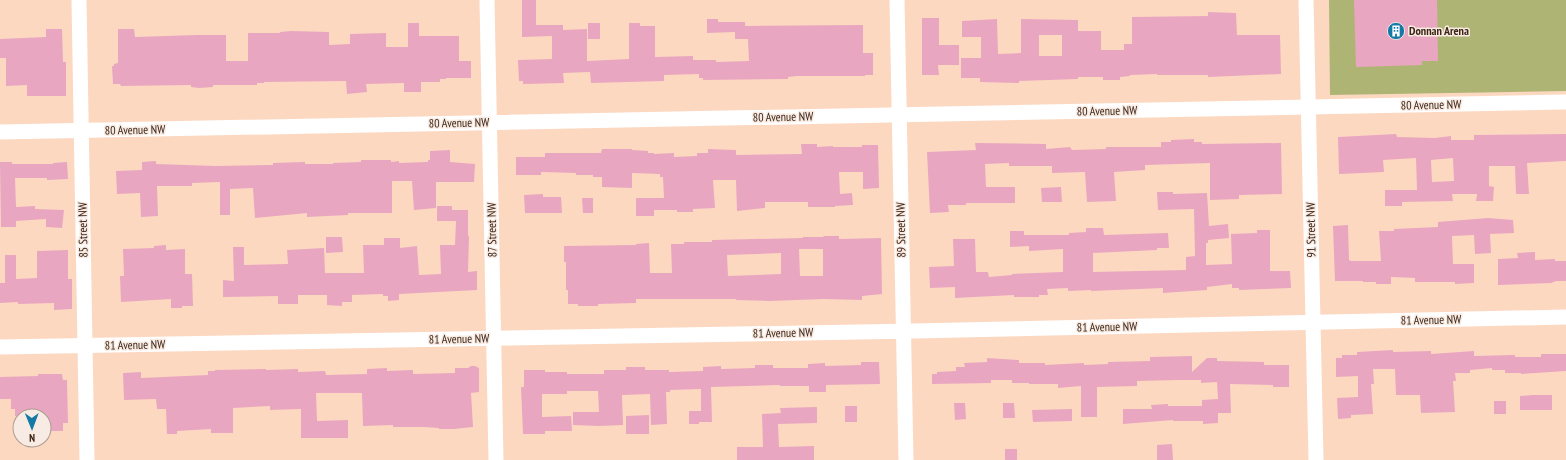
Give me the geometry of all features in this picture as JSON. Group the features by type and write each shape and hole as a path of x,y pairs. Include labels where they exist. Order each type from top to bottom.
{"street":[{"name":"85 Street NW","path":"79,0 87,460"},
{"name":"87 Street NW","path":"487,0 496,460"},
{"name":"89 Street NW","path":"897,0 906,460"},
{"name":"91 Street NW","path":"1306,0 1316,460"},
{"name":"80 Avenue NW","path":"0,132 1566,102"},
{"name":"81 Avenue NW","path":"0,347 1566,318"}],"green space":[{"path":"1329,0 1566,0 1566,91 1330,95"}],"building":[{"path":"522,0 536,0 536,25 563,25 563,30 587,29 587,61 629,59 629,23 640,23 640,26 655,26 655,57 693,56 693,60 716,60 716,62 749,61 748,39 735,39 735,32 707,33 707,19 718,19 718,22 745,22 745,26 863,25 863,53 873,53 873,75 797,76 788,77 788,79 703,80 703,78 699,78 699,74 664,75 664,81 591,83 590,72 563,73 564,83 523,84 523,81 519,81 518,60 552,59 552,36 522,37"},
{"name":"Donnan Arena","path":"1354,0 1437,0 1438,61 1422,61 1422,65 1356,67"},
{"path":"1208,12 1236,13 1237,35 1280,35 1281,74 1208,77 1208,75 1157,74 1130,75 1120,77 1120,80 1103,80 1103,77 1078,77 1078,79 1019,81 1019,83 980,82 980,78 961,78 961,58 981,58 981,37 962,37 962,21 997,19 998,54 1021,53 1021,19 1078,20 1078,31 1101,31 1101,50 1124,50 1124,44 1132,44 1132,17 1208,16","holes":["1039,35 1062,35 1062,56 1039,56"]},
{"path":"922,18 939,18 939,45 959,45 959,65 938,65 939,75 922,75"},
{"path":"408,23 419,23 419,36 459,36 459,61 471,61 471,78 446,78 440,79 440,82 421,82 421,92 404,92 404,83 366,84 367,92 347,94 346,81 264,82 257,83 257,85 213,85 213,87 199,88 191,87 191,85 121,86 120,84 113,84 112,66 118,63 118,29 134,29 135,37 226,35 226,61 248,61 248,33 280,33 291,31 329,32 329,45 350,44 350,34 386,33 386,47 408,47"},
{"path":"588,23 600,23 600,39 588,39"},
{"path":"46,29 62,29 63,62 66,62 66,96 27,96 27,85 6,86 6,58 0,58 0,39 46,37"},
{"path":"1396,134 1397,137 1435,138 1451,136 1451,140 1474,140 1474,135 1566,134 1566,161 1527,163 1529,194 1516,194 1515,166 1489,166 1489,186 1494,187 1493,201 1476,201 1477,194 1452,194 1453,201 1402,202 1402,206 1385,206 1385,190 1417,190 1416,158 1383,160 1384,172 1339,174 1338,137","holes":["1453,158 1454,181 1432,182 1431,160"]},
{"path":"1194,139 1194,142 1202,142 1202,144 1281,143 1282,194 1239,195 1239,199 1210,200 1210,163 1145,165 1145,170 1114,172 1116,201 1087,202 1085,172 1052,173 1052,166 1009,166 1009,163 985,164 986,187 1015,187 1015,203 966,203 966,205 948,205 949,212 930,213 927,152 976,150 975,143 1046,144 1046,149 1070,147 1072,150 1106,149 1106,147 1161,147 1161,142"},
{"path":"801,144 817,144 817,147 862,147 862,145 878,145 879,188 863,189 863,172 839,172 840,194 852,193 853,205 808,207 808,202 765,202 765,208 737,211 736,180 713,180 715,208 693,209 693,212 654,210 654,216 636,216 636,198 664,198 663,177 660,177 660,174 632,173 632,188 602,187 602,177 593,177 593,175 576,175 576,173 541,172 541,175 516,175 516,157 545,157 545,153 601,153 602,149 632,149 648,151 648,153 654,154 674,153 674,157 697,156 697,153 708,153 708,149 736,150 736,155 802,154"},
{"path":"450,150 450,162 475,164 474,182 436,182 436,208 414,210 412,181 392,181 392,213 348,213 348,215 307,217 307,213 255,218 253,188 230,189 230,215 220,215 220,182 192,183 192,186 157,186 158,216 141,217 140,193 117,194 116,171 142,170 142,162 156,161 156,164 216,166 273,165 273,163 305,162 305,164 333,164 361,162 361,160 391,160 391,162 399,161 399,163 428,162 428,160 430,160 430,151"},
{"path":"0,162 12,162 12,164 53,164 67,162 68,179 47,180 47,178 15,178 16,207 35,206 35,209 64,210 62,228 46,227 46,219 16,221 16,227 1,227"},
{"path":"1061,187 1062,202 1042,202 1041,188"},
{"path":"1157,192 1173,192 1173,194 1207,193 1209,226 1228,224 1229,238 1208,240 1208,243 1206,243 1206,265 1232,264 1231,234 1257,233 1257,230 1270,230 1270,271 1290,271 1291,288 1239,290 1239,288 1232,288 1232,284 1207,287 1207,290 1163,293 1163,288 1068,291 1068,288 1047,289 1048,295 1039,295 1039,297 1014,297 1014,295 955,298 955,287 930,288 929,267 954,266 953,239 975,239 976,272 988,272 989,277 1012,274 1063,272 1063,249 1029,251 1029,246 1010,247 1010,231 1024,231 1024,235 1069,235 1069,233 1086,232 1086,228 1103,228 1104,235 1168,233 1169,248 1157,248 1157,250 1093,253 1093,272 1186,270 1186,257 1195,256 1194,209 1158,210"},
{"path":"543,194 543,197 561,197 562,213 525,213 524,195"},
{"path":"582,198 593,198 593,213 583,213"},
{"path":"437,206 452,206 452,210 468,210 468,272 477,271 477,290 399,294 399,300 388,301 388,296 383,296 383,294 352,295 352,302 342,302 342,306 327,305 327,295 298,295 298,304 278,304 278,296 223,297 223,280 234,281 233,247 244,247 244,265 288,264 287,250 324,248 325,273 364,273 363,245 384,245 384,238 400,238 400,248 417,246 419,275 441,274 440,245 455,245 456,221 437,221"},
{"path":"1488,218 1513,220 1514,233 1490,234 1491,253 1475,254 1474,235 1452,236 1453,264 1474,264 1474,283 1455,284 1455,282 1415,282 1415,278 1391,277 1391,284 1376,284 1376,282 1363,281 1335,281 1333,226 1348,225 1349,260 1381,261 1379,231 1438,227 1438,222"},
{"path":"823,236 839,236 839,239 881,238 882,294 862,296 862,300 824,299 769,301 736,299 636,299 636,303 598,304 598,306 578,306 578,304 568,304 564,246 636,245 649,243 650,273 672,273 671,244 684,244 684,242 712,242 712,240 824,237","holes":["799,249 823,249 823,276 800,276","781,253 781,274 728,276 727,255"]},
{"path":"326,237 342,237 343,252 326,253"},
{"path":"166,245 166,250 185,249 185,274 192,274 193,306 171,308 171,299 121,302 120,276 124,276 123,249 154,248 154,246"},
{"path":"68,250 68,279 72,279 72,309 54,310 54,303 0,303 0,283 5,283 5,255 16,255 16,279 37,278 37,251"},
{"path":"1535,252 1535,260 1555,259 1555,261 1566,261 1566,281 1498,285 1498,259 1518,258 1517,253"},
{"path":"1393,350 1393,352 1431,351 1431,354 1474,351 1474,356 1515,355 1515,357 1541,357 1541,354 1566,354 1566,371 1521,374 1505,373 1505,370 1492,370 1492,368 1470,370 1470,373 1455,373 1456,381 1453,381 1455,412 1421,413 1420,395 1396,395 1395,369 1373,369 1374,384 1371,384 1373,414 1351,415 1351,418 1338,419 1337,398 1358,397 1358,376 1336,377 1336,358 1342,358 1342,355 1357,355 1357,352"},
{"path":"1192,356 1192,372 1207,358 1217,358 1217,361 1264,362 1264,365 1289,365 1289,387 1230,384 1231,413 1218,413 1218,423 1203,424 1203,421 1173,420 1123,424 1123,409 1152,409 1151,405 1168,404 1168,406 1202,406 1202,400 1218,399 1217,382 1201,383 1201,380 1137,381 1137,386 1097,387 1097,417 1081,417 1081,386 1058,388 1058,384 1012,383 1012,380 991,380 991,383 932,384 932,374 937,374 937,372 956,371 956,367 965,367 964,363 987,362 987,358 1019,360 1019,363 1045,363 1045,365 1084,363 1084,365 1108,364 1108,362 1150,361 1150,357"},
{"path":"861,362 879,362 880,384 826,385 826,392 809,392 809,386 780,385 711,387 712,422 699,422 699,424 689,424 689,411 701,411 701,389 670,390 670,392 666,392 667,424 651,425 650,394 622,395 623,425 599,426 573,425 573,412 599,412 598,391 567,391 567,394 542,394 542,417 571,416 572,431 545,431 545,434 523,434 521,387 524,387 524,370 567,372 567,374 604,374 604,370 626,370 626,367 645,367 645,370 669,370 669,372 703,371 703,367 721,366 721,369 755,368 755,365 773,365 773,368 808,368 808,364 825,363 825,366 861,365"},
{"path":"471,366 479,368 479,392 471,393 473,427 454,429 393,427 393,425 363,426 362,393 316,393 317,421 348,420 348,438 301,438 301,409 270,410 270,406 233,408 233,433 211,433 211,429 177,431 177,434 167,434 166,409 157,409 156,399 124,400 123,373 141,372 141,378 208,375 208,371 215,370 298,369 298,372 325,371 326,375 367,374 367,369 387,368 387,371 413,370 413,374 455,373 455,368 468,368"},
{"path":"38,374 62,374 63,380 67,380 68,423 63,423 63,431 52,431 52,408 11,409 11,399 0,399 0,377 38,376"},
{"path":"1552,395 1552,410 1520,410 1520,396"},
{"path":"1494,401 1506,401 1506,414 1494,414"},
{"path":"954,403 965,403 966,419 955,420"},
{"path":"1003,403 1014,403 1015,418 1003,418"},
{"path":"845,406 857,406 857,422 845,422"},
{"path":"817,407 817,423 778,424 779,447 814,446 814,460 737,460 737,447 763,447 762,414 781,413 780,408"},
{"path":"1072,409 1072,421 1033,422 1032,410"},
{"path":"649,415 649,434 626,434 626,416"},
{"path":"1172,444 1173,460 1157,460 1157,445"},
{"path":"1005,449 1017,449 1017,460 1005,460"}],"place":[{"name":"Donnan Arena","path":"1396,31"}]}
